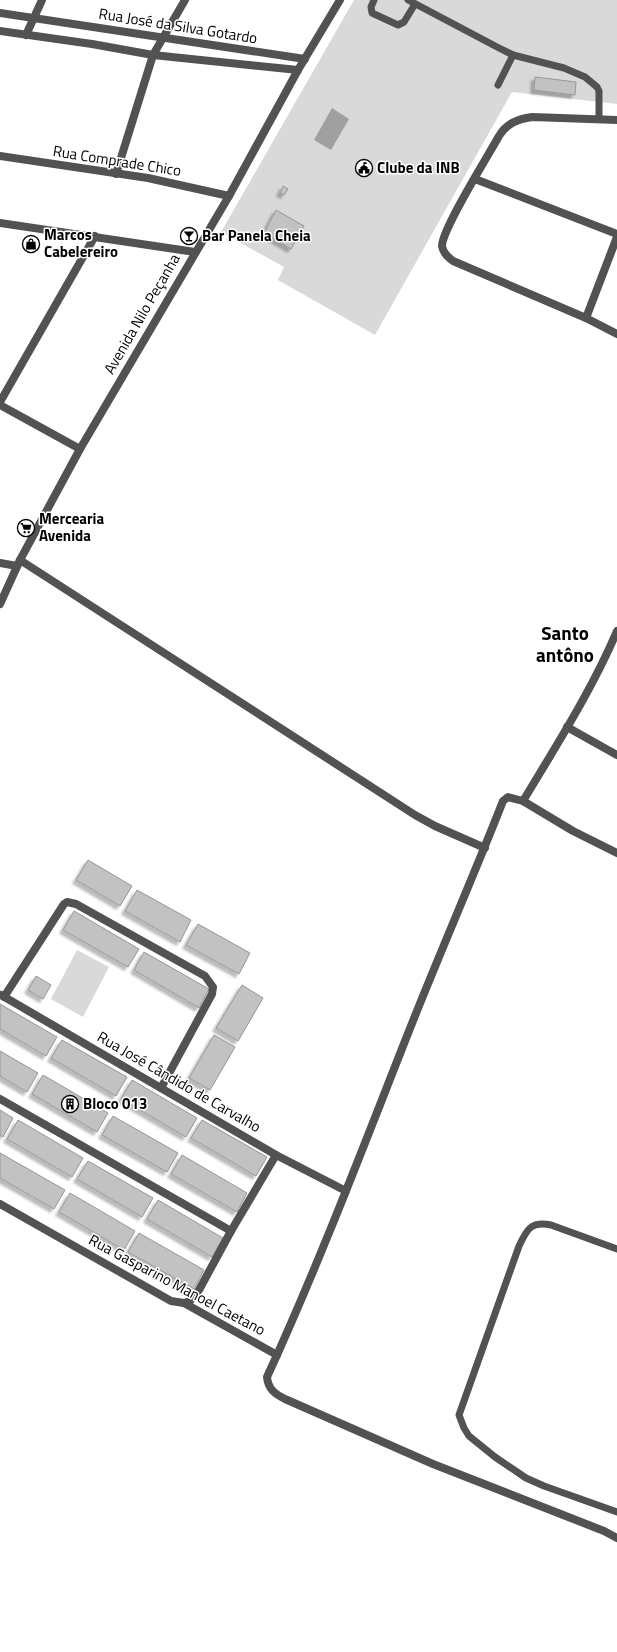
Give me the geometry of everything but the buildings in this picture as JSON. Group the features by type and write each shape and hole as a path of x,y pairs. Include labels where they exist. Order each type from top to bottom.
{"street":[{"path":"26,35 42,0"},
{"path":"116,174 153,55 186,0"},
{"name":"Avenida Nilo Peçanha","path":"0,604 18,563 80,449 229,196 304,59 340,0"},
{"name":"Rua José da Silva Gotardo","path":"0,13 163,39 304,59"},
{"name":"Rua José da Silva Gotardo","path":"0,31 92,44 153,55 298,70"},
{"path":"617,120 532,117 520,119 503,130 443,239 444,252 453,261 586,318 617,334"},
{"name":"Rua Comprade Chico","path":"0,156 148,178 229,196"},
{"path":"475,179 617,234"},
{"path":"0,223 195,252"},
{"path":"80,449 0,403 95,236"},
{"path":"586,318 617,238"},
{"path":"0,563 18,563 415,815 434,826 485,848"},
{"path":"523,801 567,727 616,636"},
{"path":"567,727 617,755"},
{"path":"617,853 573,831 523,801 506,797 436,964 346,1190 267,1377 267,1383 274,1393 285,1399 433,1464 520,1497 604,1531 617,1538"},
{"path":"2,996 64,904 67,902 76,904 205,976 213,987 212,994 161,1088"},
{"name":"Rua José Cândido de Carvalho","path":"2,996 276,1155 346,1190"},
{"path":"0,1099 231,1231"},
{"path":"184,1303 190,1301 199,1290 231,1231 276,1155"},
{"name":"Rua Gasparino Manoel Caetano","path":"0,1204 171,1301 184,1303 277,1355"}],"lane":[{"path":"374,0 371,7 372,13 398,25 404,22 411,2 513,55 564,68 585,77 597,87 599,91 599,119"},
{"path":"498,85 513,55"},
{"path":"617,1249 543,1223 535,1224 525,1233 460,1415 464,1428 474,1441 526,1478 617,1512"}],"shaded area":[{"name":"Clube da INB","path":"354,0 617,0 617,104 512,92 375,335 278,280 284,267 221,232"},
{"path":"332,108 349,119 331,150 314,140"},
{"path":"77,950 109,967 83,1017 51,999"}],"place":[{"name":"Clube da INB","path":"364,168"},
{"name":"Bar Panela Cheia","path":"189,236"},
{"name":"Marcos Cabelereiro","path":"31,244"},
{"name":"Mercearia Avenida","path":"26,528"},
{"name":"Bloco 013","path":"70,1104"}],"district":[{"name":"Santo antôno","path":"565,644"}]}
